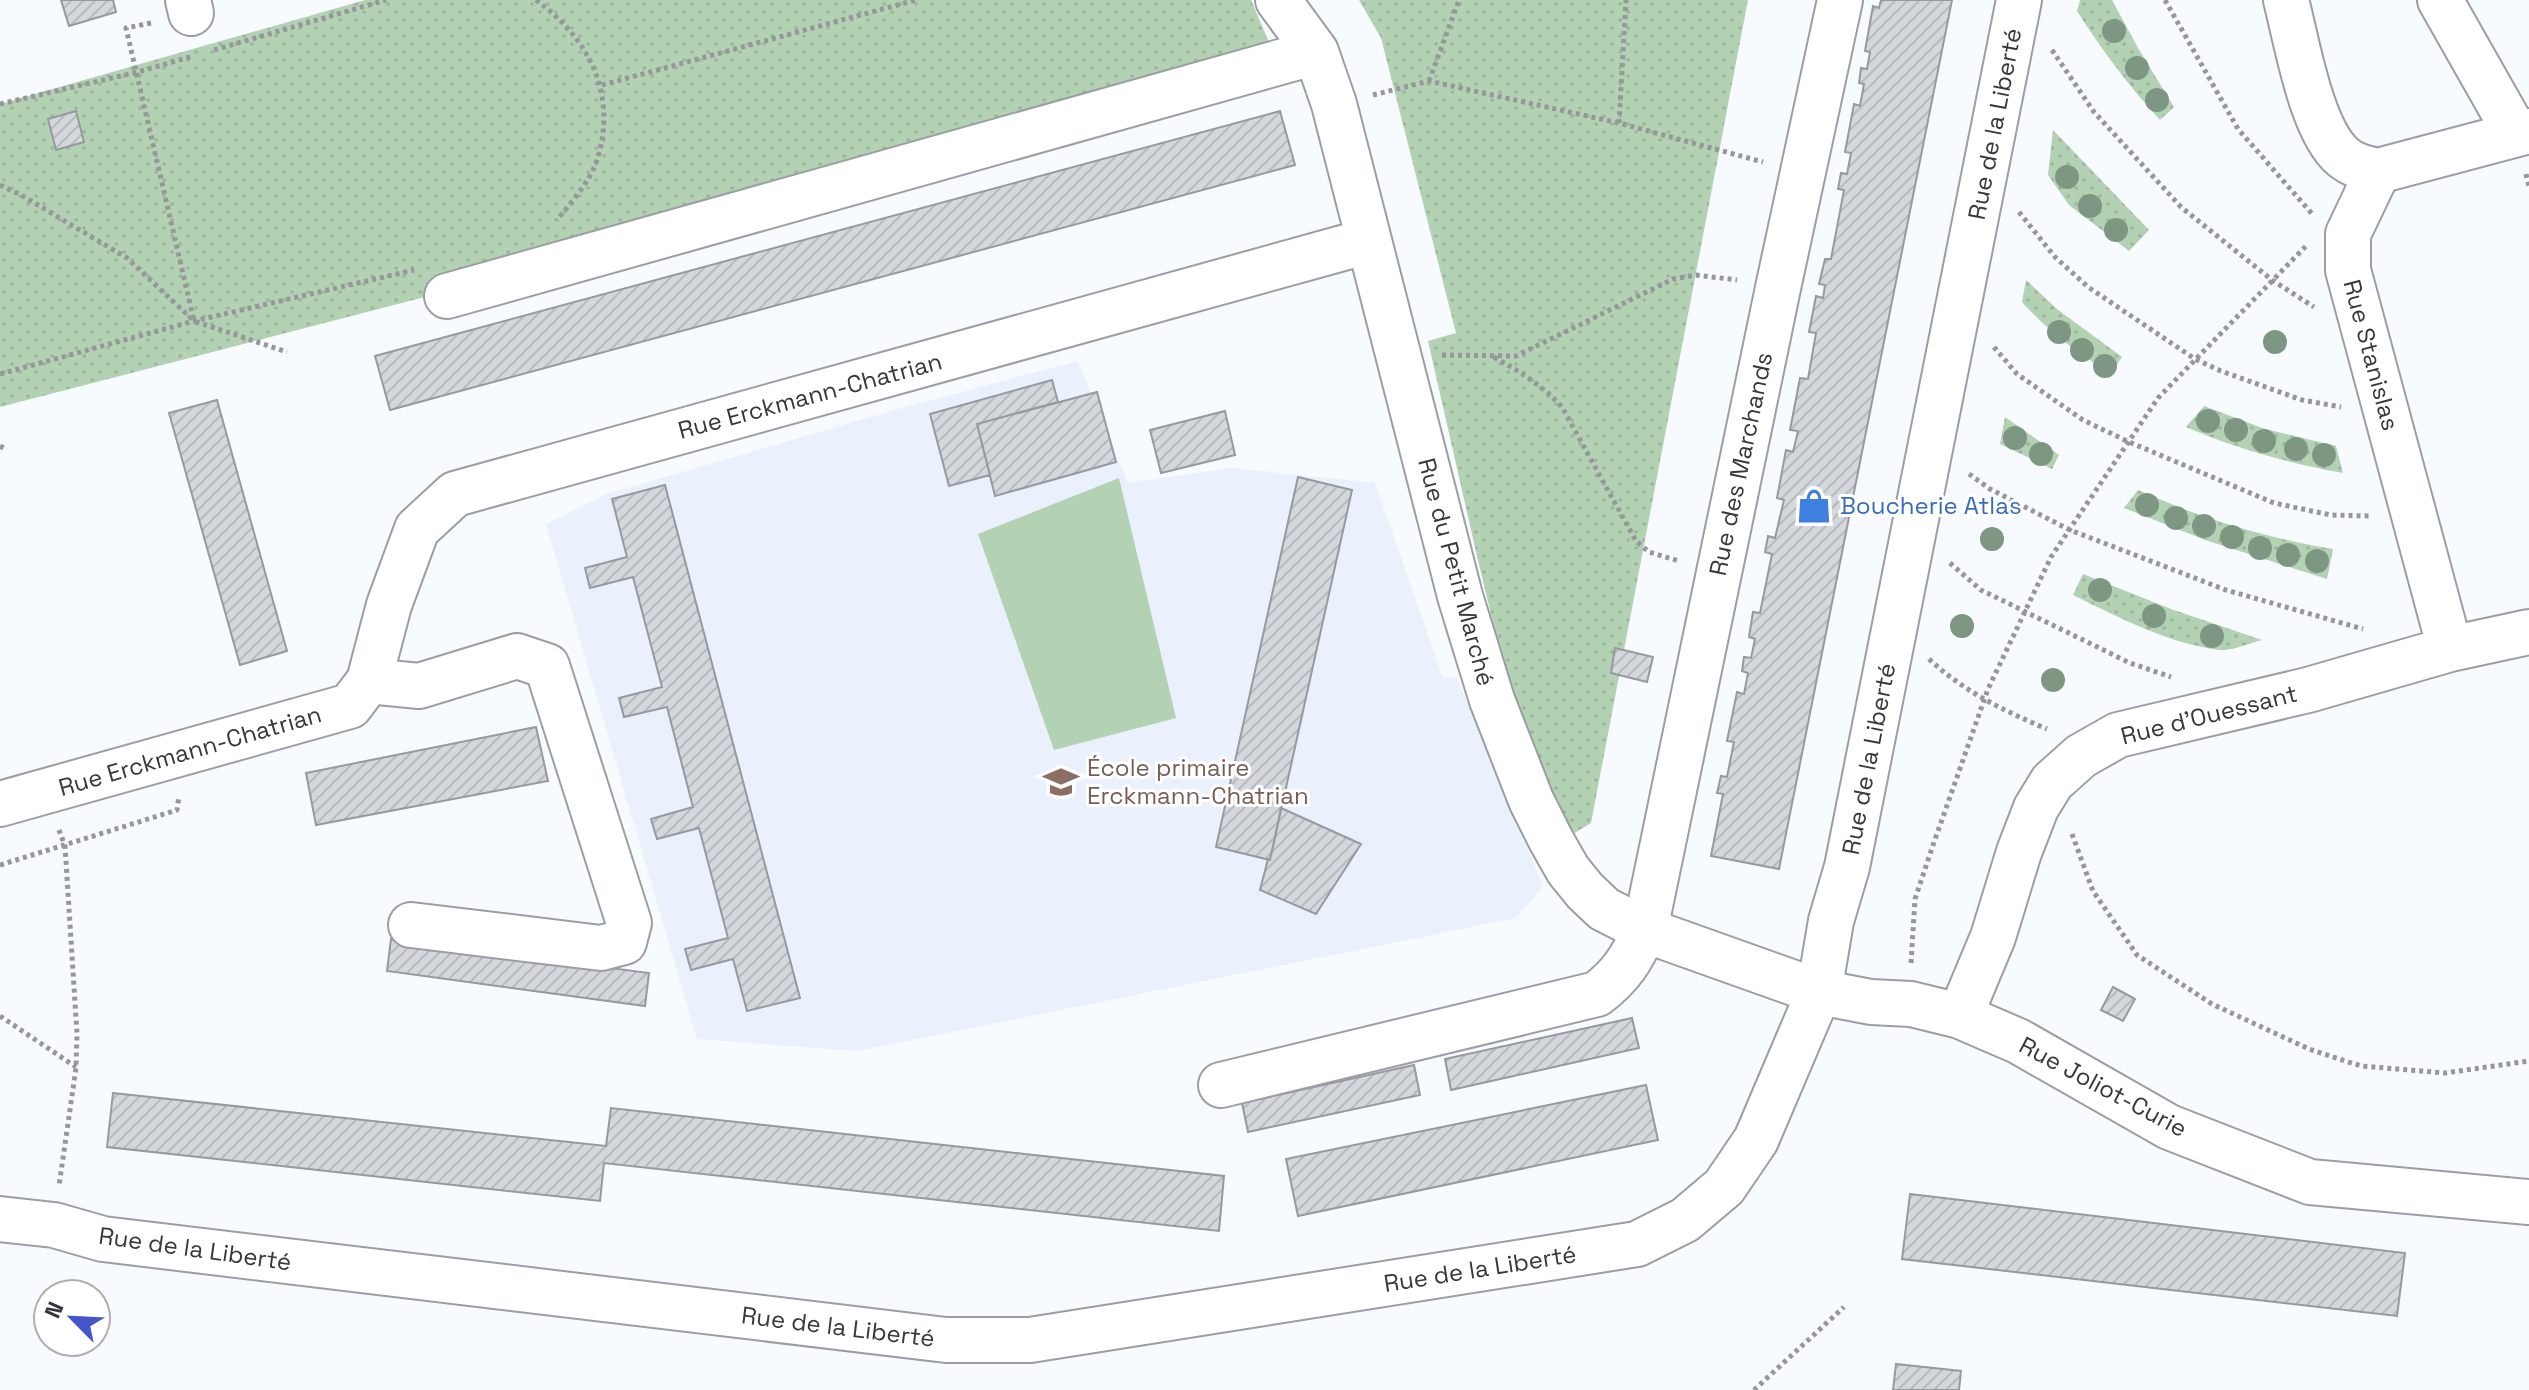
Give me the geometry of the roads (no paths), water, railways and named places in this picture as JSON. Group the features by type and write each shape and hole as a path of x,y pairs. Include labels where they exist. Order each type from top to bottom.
{"street":[{"name":"Rue du Petit Marché","path":"1278,0 1316,52 1334,104 1460,596 1492,700 1531,800 1562,860 1585,891 1604,909 1645,930 1819,992"},
{"name":"Rue des Marchands","path":"1221,1085 1597,994 1617,979 1632,958 1645,930 1840,0"},
{"name":"Rue de la Liberté","path":"0,1219 54,1225 103,1239 946,1340 1030,1340 1637,1244 1685,1220 1724,1187 1756,1140 1819,992 1831,921 1847,867 2019,0"},
{"path":"2286,0 2317,116 2328,141 2356,166 2378,171 2523,132 2440,0"},
{"path":"432,283 1316,52"},
{"name":"Rue Stanislas","path":"2378,171 2348,234 2348,270 2450,649"},
{"name":"Rue Erckmann-Chatrian","path":"0,804 350,706 369,681 389,605 417,529 455,494 1368,241"},
{"name":"Rue d'Ouessant","path":"1960,1016 1993,937 2036,808 2052,782 2081,756 2118,735 2308,690 2450,649 2529,632"},
{"path":"369,681 419,686 517,656 547,666 629,923 624,942 601,948 411,925"},
{"name":"Rue Joliot-Curie","path":"1819,992 1871,1002 1911,1004 1960,1016 2018,1041 2169,1127 2310,1182 2529,1202"}],"place":[{"name":"Boucherie Atlas","path":"1814,506"},
{"name":"École primaire Erckmann-Chatrian","path":"1061,782"}]}
